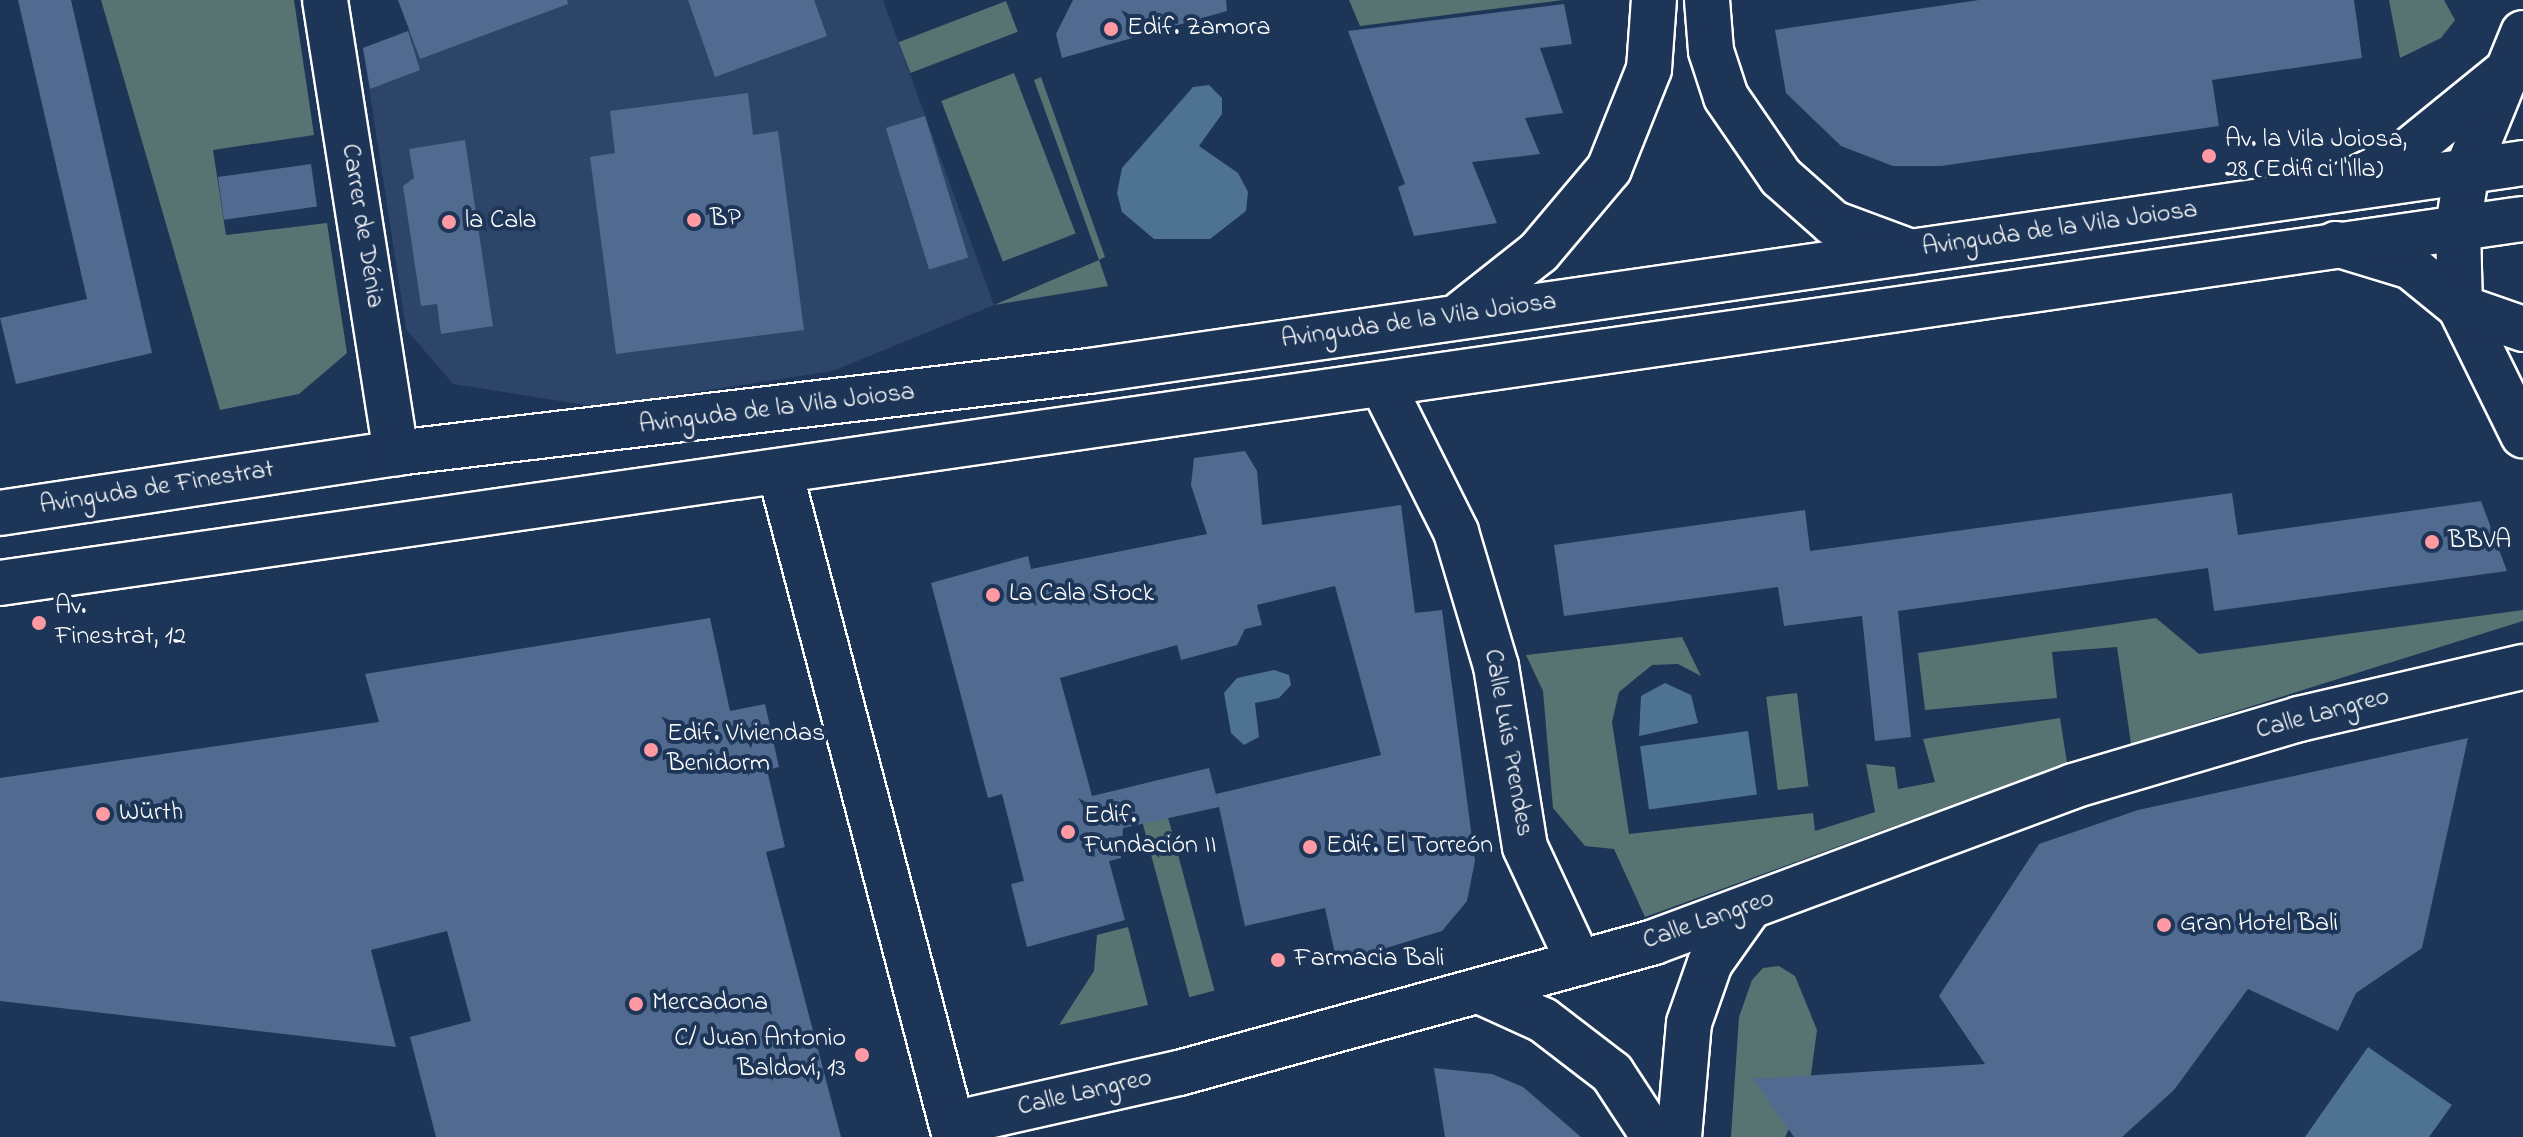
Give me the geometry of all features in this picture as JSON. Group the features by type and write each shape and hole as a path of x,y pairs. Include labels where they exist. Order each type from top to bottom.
{"street":[{"name":"Carrer de Dénia","path":"325,0 396,453"},
{"path":"1462,313 1539,252 1609,169 1649,69 1654,0"},
{"path":"1707,0 1711,51 1726,97 1781,177 1833,223 1911,252"},
{"path":"2518,56 2467,170 2458,227 2460,307 2523,435"},
{"path":"2330,191 2401,157 2518,56"},
{"name":"Avinguda de la Vila Joiosa","path":"313,464 820,407 2523,163"},
{"name":"Avinguda de la Vila Joiosa","path":"0,583 312,542 778,462 1384,388 2333,244 2523,219"},
{"name":"Avinguda de la Vila Joiosa","path":"2333,244 2411,267 2460,307 2523,329"},
{"name":"Calle Luís Prendes","path":"1384,388 1456,532 1496,666 1525,847 1579,963"},
{"name":"Avinguda de la Vila Joiosa","path":"778,462 792,421 820,407"},
{"name":"Avinguda de la Vila Joiosa","path":"702,420 748,433 778,462"},
{"path":"778,462 954,1131"},
{"name":"Avinguda de Finestrat","path":"0,513 313,464"},
{"name":"Calle Langreo","path":"954,1131 1579,963 1749,908 2073,786 2455,680 2523,667"},
{"path":"1679,1137 1689,1023 1710,963 1749,908"},
{"path":"1479,991 1543,1020 1612,1073 1654,1137"}],"shaded area":[{"path":"492,0 883,0 994,305 833,371 598,407 453,384 406,329 363,48"},
{"path":"1209,85 1222,98 1222,114 1199,146 1238,173 1248,192 1246,211 1210,239 1154,239 1122,212 1117,193 1122,168 1193,87"},
{"path":"1274,670 1289,675 1291,685 1279,698 1255,703 1259,737 1244,745 1231,733 1224,693 1237,678"},
{"path":"1665,683 1691,695 1698,723 1639,736 1641,696"},
{"path":"1748,731 1757,794 1649,810 1640,746"},
{"path":"2368,1047 2452,1105 2429,1137 2305,1137"}],"green space":[{"path":"101,0 294,0 314,135 213,150 226,235 327,223 347,353 299,394 220,410"},
{"path":"1349,0 1563,0 1360,26"},
{"path":"2389,0 2444,0 2455,20 2441,38 2400,58"},
{"path":"1006,1 1018,32 910,73 899,42"},
{"path":"1014,73 1076,234 1003,262 941,101"},
{"path":"1041,77 1105,257 1099,260 1034,80"},
{"path":"1099,260 1108,286 994,305"},
{"path":"2523,610 2523,621 2131,744 2117,647 2052,652 2057,698 1925,710 1918,653 2156,618 2199,654"},
{"path":"1682,637 1701,676 1678,664 1652,665 1619,692 1612,722 1629,834 1813,813 1815,831 1875,812 1866,764 1895,767 1898,789 1935,782 1923,739 2060,718 2067,763 1645,917 1614,849 1585,846 1553,808 1543,691 1526,655"},
{"path":"1797,693 1808,786 1778,790 1766,697"},
{"path":"1158,780 1214,991 1189,997 1133,787"},
{"path":"1128,927 1148,1005 1059,1025 1094,971 1097,935"},
{"path":"1779,966 1795,976 1817,1030 1809,1089 1785,1137 1731,1137 1739,1017 1752,980 1763,968"}],"building":[{"path":"18,0 71,0 152,353 16,384 0,318 87,299"},
{"path":"398,0 567,0 568,4 420,59"},
{"path":"688,0 814,0 827,36 715,77"},
{"name":"Edif. Zamora","path":"1073,0 1226,0 1227,11 1062,58 1056,34"},
{"path":"1979,0 2354,0 2362,58 2212,80 2219,126 1941,166 1893,166 1841,146 1786,93 1775,30"},
{"path":"1564,4 1572,44 1540,48 1563,113 1525,118 1540,154 1472,162 1497,223 1414,236 1398,187 1405,184 1348,31"},
{"path":"408,31 420,70 370,89 363,48"},
{"name":"BP","path":"748,93 753,135 778,131 804,330 616,354 590,157 615,153 610,111"},
{"path":"925,116 968,258 929,270 886,128"},
{"name":"la Cala","path":"465,140 493,326 441,334 437,304 421,306 403,186 414,178 409,149"},
{"path":"311,164 317,207 224,220 218,177"},
{"path":"1245,451 1257,471 1262,525 1401,505 1415,613 1442,610 1475,861 1467,901 1442,931 1337,963 1325,908 1245,926 1219,807 1123,828 1121,858 1109,861 1125,920 1027,947 1011,884 1024,881 1002,794 988,798 931,583 1028,556 1031,569 1207,534 1191,485 1194,458","holes":["1335,586 1381,755 1216,794 1219,806 1209,768 1092,796 1060,678 1177,645 1181,660 1237,645 1245,629 1262,625 1257,605"]},
{"path":"2232,493 2238,535 2481,501 2507,571 2214,611 2208,568 1898,611 1911,737 1875,741 1862,616 1784,626 1778,587 1564,616 1554,545 1805,510 1810,551"},
{"path":"710,618 730,711 765,704 779,767 767,770 785,847 766,852 841,1137 436,1137 410,1037 471,1021 447,931 371,950 396,1047 0,1001 0,778 379,722 365,674"},
{"path":"2468,738 2422,948 2356,993 2338,1031 2248,989 2174,1090 2122,1137 1794,1137 1753,1079 1985,1064 1939,996 2039,844 2138,810"},
{"path":"1434,1068 1492,1074 1523,1087 1581,1137 1445,1137"}],"place":[{"name":"Edif. Zamora","path":"1111,29"},
{"name":"Av. la Vila Joiosa, 28 (Edifici l'Illa)","path":"2209,156"},
{"name":"BP","path":"694,220"},
{"name":"la Cala","path":"449,222"},
{"name":"BBVA","path":"2432,542"},
{"name":"La Cala Stock","path":"993,595"},
{"name":"Av. Finestrat, 12","path":"39,623"},
{"name":"Edif. Viviendas Benidorm","path":"651,750"},
{"name":"Würth","path":"103,814"},
{"name":"Edif. Fundación II","path":"1068,832"},
{"name":"Edif. El Torreón","path":"1310,847"},
{"name":"Gran Hotel Bali","path":"2164,925"},
{"name":"Farmacia Bali","path":"1278,960"},
{"name":"Mercadona","path":"636,1004"},
{"name":"C/ Juan Antonio Baldoví, 13","path":"862,1055"}]}
